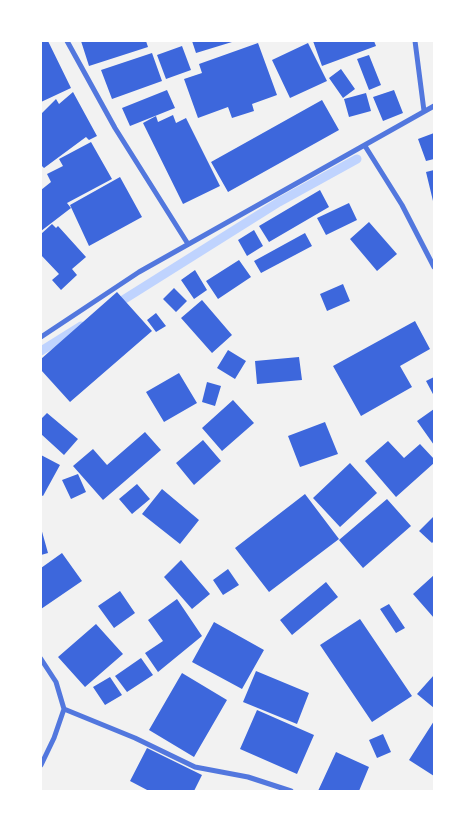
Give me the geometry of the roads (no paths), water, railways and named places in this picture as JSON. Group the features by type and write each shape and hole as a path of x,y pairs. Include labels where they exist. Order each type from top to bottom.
{"street":[{"path":"67,41 120,136 188,244"},
{"path":"415,41 424,111"},
{"path":"41,337 139,272 434,106"},
{"path":"365,146 402,205 434,267"},
{"path":"41,659 56,682 64,709 54,738 41,765"},
{"path":"64,709 135,738 195,767 248,777 291,791"}],"waterway":[{"path":"115,305 279,202 357,159"},
{"path":"41,351 81,326"}]}
